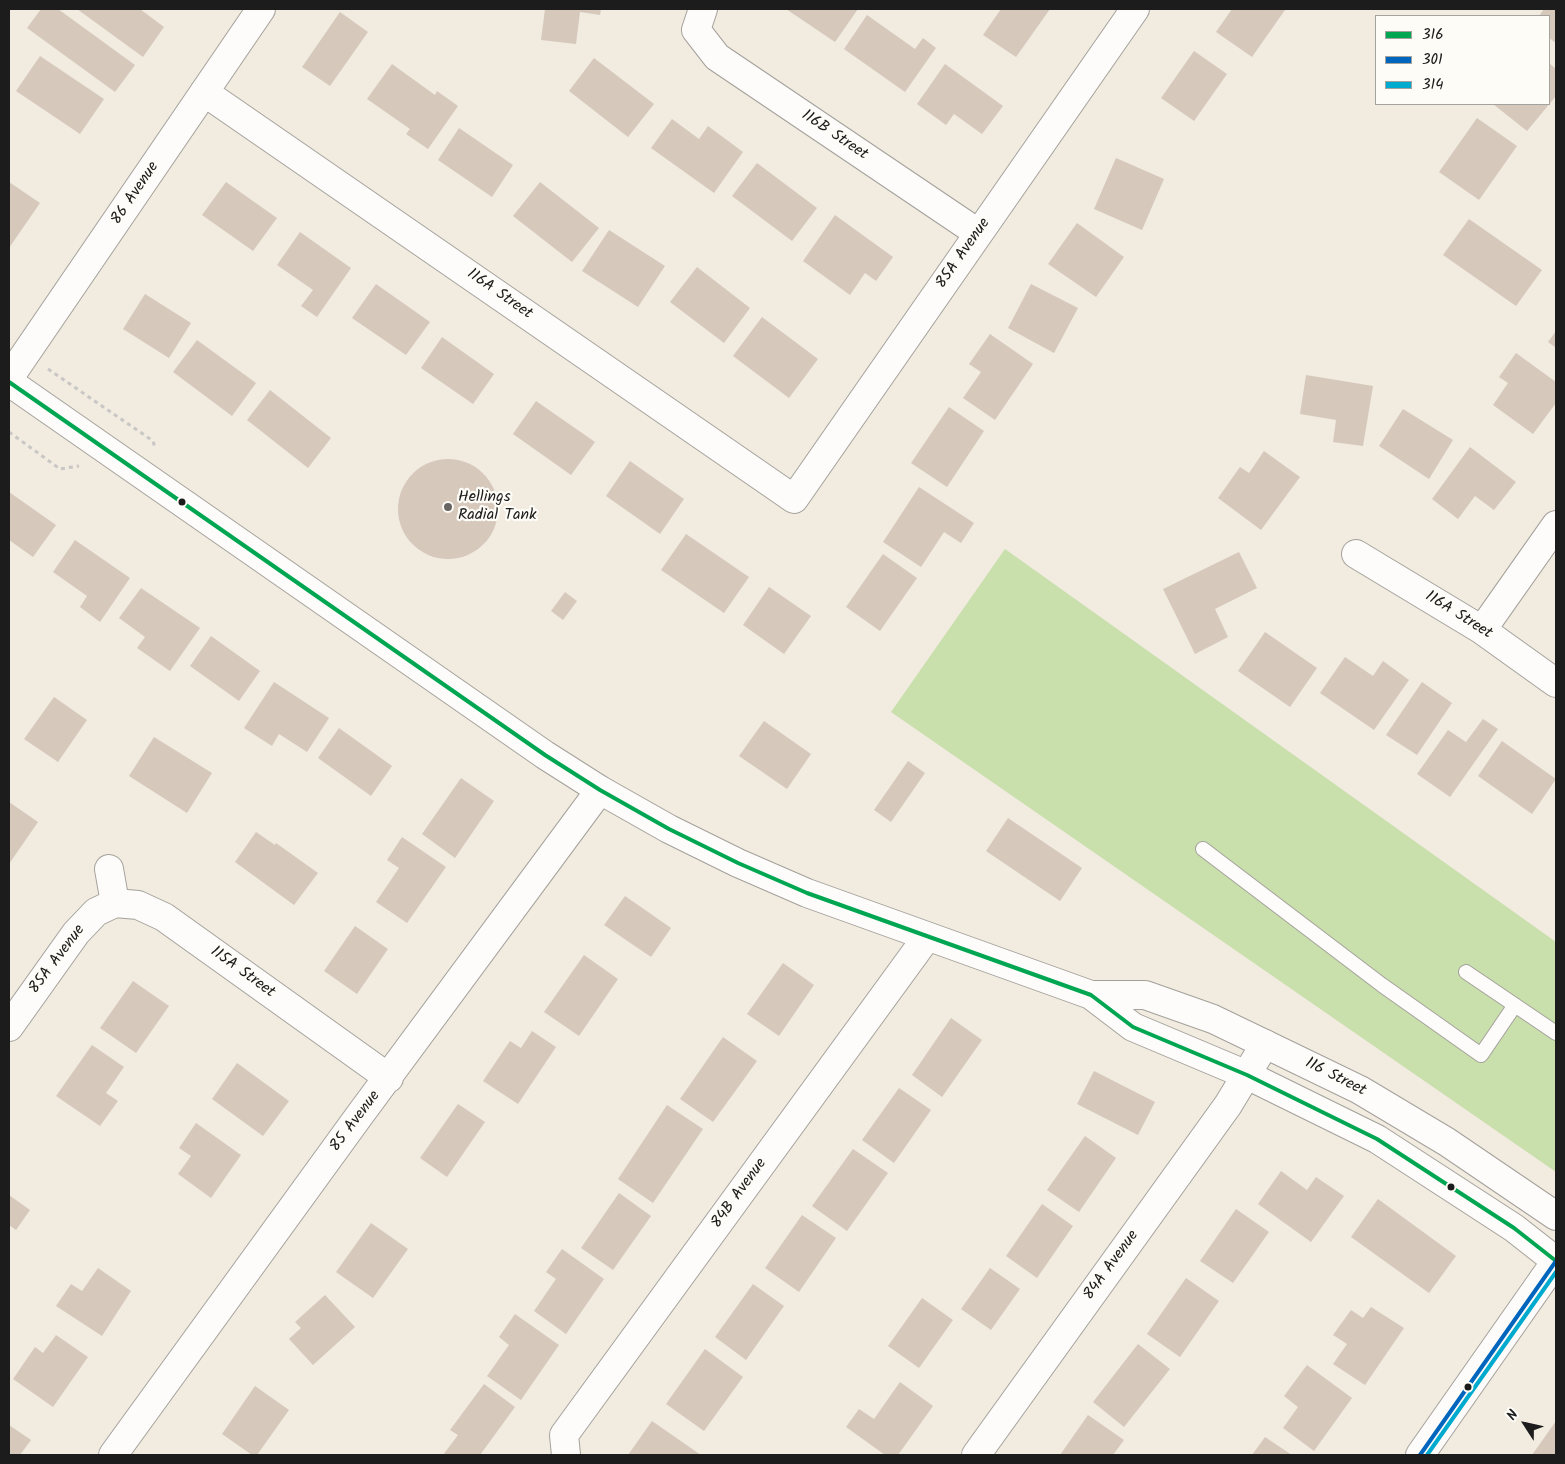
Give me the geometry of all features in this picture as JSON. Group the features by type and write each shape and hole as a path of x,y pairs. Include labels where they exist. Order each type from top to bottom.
{"street":[{"name":"86 Avenue","path":"9,378 261,9"},
{"name":"85A Avenue","path":"794,499 1135,9"},
{"name":"116B Street","path":"699,20 717,57 978,233"},
{"name":"116A Street","path":"204,92 794,499"},
{"name":"116 Street","path":"9,382 544,755 600,790 670,829 738,863 807,893 1091,995 1145,996 1213,1020 1360,1090 1447,1142 1556,1216"},
{"path":"1482,630 1556,525"},
{"name":"116A Street","path":"1356,554 1482,630 1556,683"},
{"name":"85 Avenue","path":"113,1455 359,1116 389,1078 600,790"},
{"path":"109,869 115,902"},
{"name":"85A Avenue","path":"9,1027 76,933 96,912 115,902"},
{"name":"115A Street","path":"115,902 138,905 164,917 389,1078"},
{"name":"84B Avenue","path":"566,1455 564,1435 927,937"},
{"name":"116 Street","path":"1091,995 1132,1027 1247,1075 1377,1139 1514,1228 1556,1261"},
{"name":"84A Avenue","path":"979,1454 1228,1105 1265,1044"},
{"path":"1420,1455 1556,1261"}],"lane":[{"path":"1203,849 1382,985 1481,1055 1515,1005"},
{"path":"1466,972 1556,1033"}],"path":[{"path":"9,432 60,468 119,459"}],"green space":[{"path":"1005,549 1556,942 1556,1172 891,712"}],"building":[{"path":"41,9 58,9 135,65 115,92 27,28"},
{"path":"77,9 140,9 164,27 143,57"},
{"path":"545,9 601,9 600,15 580,12 576,44 541,40"},
{"path":"786,9 858,9 835,42"},
{"path":"1001,9 1050,9 1016,57 983,35"},
{"path":"1232,9 1285,10 1252,57 1216,32"},
{"path":"1544,9 1556,9 1556,43 1550,39 1550,15 1540,15"},
{"path":"340,12 368,32 330,86 302,67"},
{"path":"867,15 915,49 923,38 936,48 905,92 844,49"},
{"path":"1194,51 1227,74 1194,121 1161,98"},
{"path":"40,56 104,99 80,134 16,91"},
{"path":"594,58 654,104 628,137 569,91"},
{"path":"392,64 435,95 437,91 458,106 428,149 406,134 410,129 367,99"},
{"path":"945,64 1003,106 982,134 954,114 946,125 917,104"},
{"path":"1550,64 1556,69 1556,96 1550,103"},
{"path":"1494,105 1549,105 1527,131"},
{"path":"1477,118 1517,146 1479,200 1439,172"},
{"path":"672,119 699,139 708,126 743,152 714,193 651,148"},
{"path":"459,128 513,165 492,197 438,160"},
{"path":"1116,158 1164,179 1142,230 1094,209"},
{"path":"757,163 817,208 792,241 732,196"},
{"path":"9,182 40,203 9,248"},
{"path":"226,182 277,218 253,251 202,215"},
{"path":"540,182 599,228 572,262 513,216"},
{"path":"835,215 893,257 876,281 865,273 850,295 803,261"},
{"path":"1469,219 1542,270 1516,306 1443,255"},
{"path":"1077,223 1124,257 1096,297 1048,264"},
{"path":"609,230 665,266 638,307 582,271"},
{"path":"300,232 351,268 317,317 301,306 313,290 277,265"},
{"path":"697,267 750,308 724,343 670,302"},
{"path":"376,284 430,322 406,355 352,318"},
{"path":"1031,284 1078,308 1054,353 1008,328"},
{"path":"145,294 191,323 169,358 123,329"},
{"path":"762,317 818,359 789,398 733,356"},
{"path":"1556,331 1556,348 1548,342"},
{"path":"990,334 1033,364 995,420 963,398 981,372 969,364"},
{"path":"442,337 494,374 473,404 421,368"},
{"path":"197,340 256,383 232,416 173,372"},
{"path":"1516,353 1556,382 1556,403 1533,434 1493,405 1508,383 1499,377"},
{"path":"1306,375 1373,386 1363,446 1333,442 1336,420 1300,414"},
{"path":"270,390 331,438 308,468 247,420"},
{"path":"536,401 595,442 571,475 513,434"},
{"path":"949,407 984,431 947,487 911,463"},
{"path":"1403,409 1453,440 1429,479 1379,446"},
{"path":"1470,447 1516,482 1494,510 1475,496 1458,519 1432,499"},
{"path":"1264,451 1300,477 1261,530 1218,498 1240,467 1249,473"},
{"name":"Hellings Radial Tank","path":"448,459 458,460 476,467 490,481 497,499 497,519 490,537 476,551 458,558 448,559 438,558 420,551 406,537 399,519 398,509 399,499 406,481 420,467 438,460"},
{"path":"630,461 684,499 660,534 606,496"},
{"path":"919,487 974,523 961,543 944,532 921,567 883,542"},
{"path":"9,492 56,525 33,557 9,540"},
{"path":"686,534 749,577 724,613 661,570"},
{"path":"75,540 130,578 100,622 80,607 87,596 53,572"},
{"path":"1239,552 1257,588 1215,609 1228,637 1195,654 1163,589"},
{"path":"883,554 917,578 880,631 846,607"},
{"path":"769,587 811,616 784,654 743,625"},
{"path":"141,588 200,628 170,671 137,648 145,637 119,618"},
{"path":"565,592 577,601 563,620 551,611"},
{"path":"1265,632 1317,668 1290,707 1238,671"},
{"path":"211,636 260,671 239,701 190,666"},
{"path":"1345,657 1373,676 1383,661 1409,680 1374,730 1320,693"},
{"path":"274,682 329,718 307,752 279,734 272,746 244,728"},
{"path":"1422,682 1452,703 1417,755 1386,735"},
{"path":"54,697 87,720 58,762 24,739"},
{"path":"1483,719 1498,729 1450,797 1417,774 1448,730 1466,742"},
{"path":"764,721 811,754 787,789 739,756"},
{"path":"339,728 392,766 371,796 318,758"},
{"path":"154,737 212,773 187,813 129,776"},
{"path":"1502,741 1556,779 1532,814 1478,776"},
{"path":"908,761 925,773 891,822 874,810"},
{"path":"461,778 494,801 455,858 422,834"},
{"path":"9,802 38,822 9,864"},
{"path":"1008,818 1082,868 1060,901 986,851"},
{"path":"256,832 275,845 276,843 318,873 294,905 235,862"},
{"path":"402,837 446,867 407,923 376,902 399,868 387,860"},
{"path":"625,896 671,928 651,957 604,925"},
{"path":"355,926 388,949 357,994 324,971"},
{"path":"584,955 618,979 579,1036 544,1012"},
{"path":"783,963 814,985 779,1036 747,1014"},
{"path":"133,981 169,1006 136,1053 100,1028"},
{"path":"951,1018 982,1040 942,1097 912,1075"},
{"path":"532,1031 556,1047 518,1104 483,1081 510,1041 521,1048"},
{"path":"723,1037 757,1061 713,1122 680,1099"},
{"path":"92,1045 124,1067 106,1093 118,1101 100,1126 56,1096"},
{"path":"237,1063 289,1101 263,1136 212,1099"},
{"path":"1094,1071 1155,1102 1138,1135 1077,1104"},
{"path":"899,1088 931,1110 894,1163 862,1140"},
{"path":"458,1104 485,1122 447,1177 420,1158"},
{"path":"667,1105 703,1129 653,1203 618,1179"},
{"path":"196,1123 241,1155 211,1198 178,1174 191,1156 179,1148"},
{"path":"1085,1136 1116,1158 1079,1212 1047,1190"},
{"path":"853,1149 888,1173 847,1231 812,1206"},
{"path":"1281,1171 1307,1190 1316,1177 1344,1196 1311,1242 1258,1204"},
{"path":"619,1193 651,1216 613,1270 581,1248"},
{"path":"9,1195 30,1210 16,1230 9,1225"},
{"path":"1378,1199 1456,1256 1429,1293 1351,1237"},
{"path":"1042,1204 1073,1226 1037,1278 1006,1256"},
{"path":"1236,1209 1269,1232 1233,1283 1200,1261"},
{"path":"802,1215 836,1238 799,1292 765,1268"},
{"path":"371,1223 408,1249 373,1298 336,1272"},
{"path":"562,1249 604,1279 566,1334 534,1311 556,1279 546,1272"},
{"path":"98,1268 131,1291 102,1336 56,1306 71,1284 82,1291"},
{"path":"990,1268 1020,1289 991,1330 961,1309"},
{"path":"1186,1278 1219,1301 1180,1357 1147,1334"},
{"path":"753,1284 784,1306 746,1360 715,1337"},
{"path":"325,1295 355,1327 313,1365 289,1339 301,1328 295,1322"},
{"path":"922,1298 953,1320 919,1368 888,1346"},
{"path":"1371,1307 1404,1328 1365,1385 1333,1364 1347,1344 1333,1335 1351,1310 1363,1318"},
{"path":"515,1314 559,1345 521,1400 487,1376 509,1345 499,1337"},
{"path":"56,1335 88,1357 53,1407 13,1379 35,1347 43,1353"},
{"path":"1138,1344 1170,1369 1124,1427 1093,1402"},
{"path":"705,1349 743,1377 704,1431 666,1404"},
{"path":"1307,1365 1352,1398 1314,1451 1283,1428 1298,1407 1284,1396"},
{"path":"900,1382 933,1406 898,1455 885,1455 846,1427 859,1409 874,1419"},
{"path":"484,1384 515,1407 480,1455 443,1455 458,1435 450,1430"},
{"path":"255,1386 289,1410 257,1455 252,1455 222,1434"},
{"path":"1088,1415 1124,1440 1113,1455 1060,1455"},
{"path":"652,1421 701,1455 628,1455"},
{"path":"1556,1421 1556,1455 1532,1455"},
{"path":"9,1425 31,1440 20,1455 9,1455"},
{"path":"1265,1437 1292,1455 1252,1455"}],"transit line":[{"name":"316","path":"9,382 545,755 600,790 669,829 738,863 807,893 1091,995 1133,1027 1247,1075 1377,1139 1514,1228 1556,1261"},
{"name":"301","path":"1420,1455 1556,1261"},
{"name":"314","path":"1427,1455 1556,1272"}],"place":[{"name":"Hellings Radial Tank","path":"448,507"}]}
